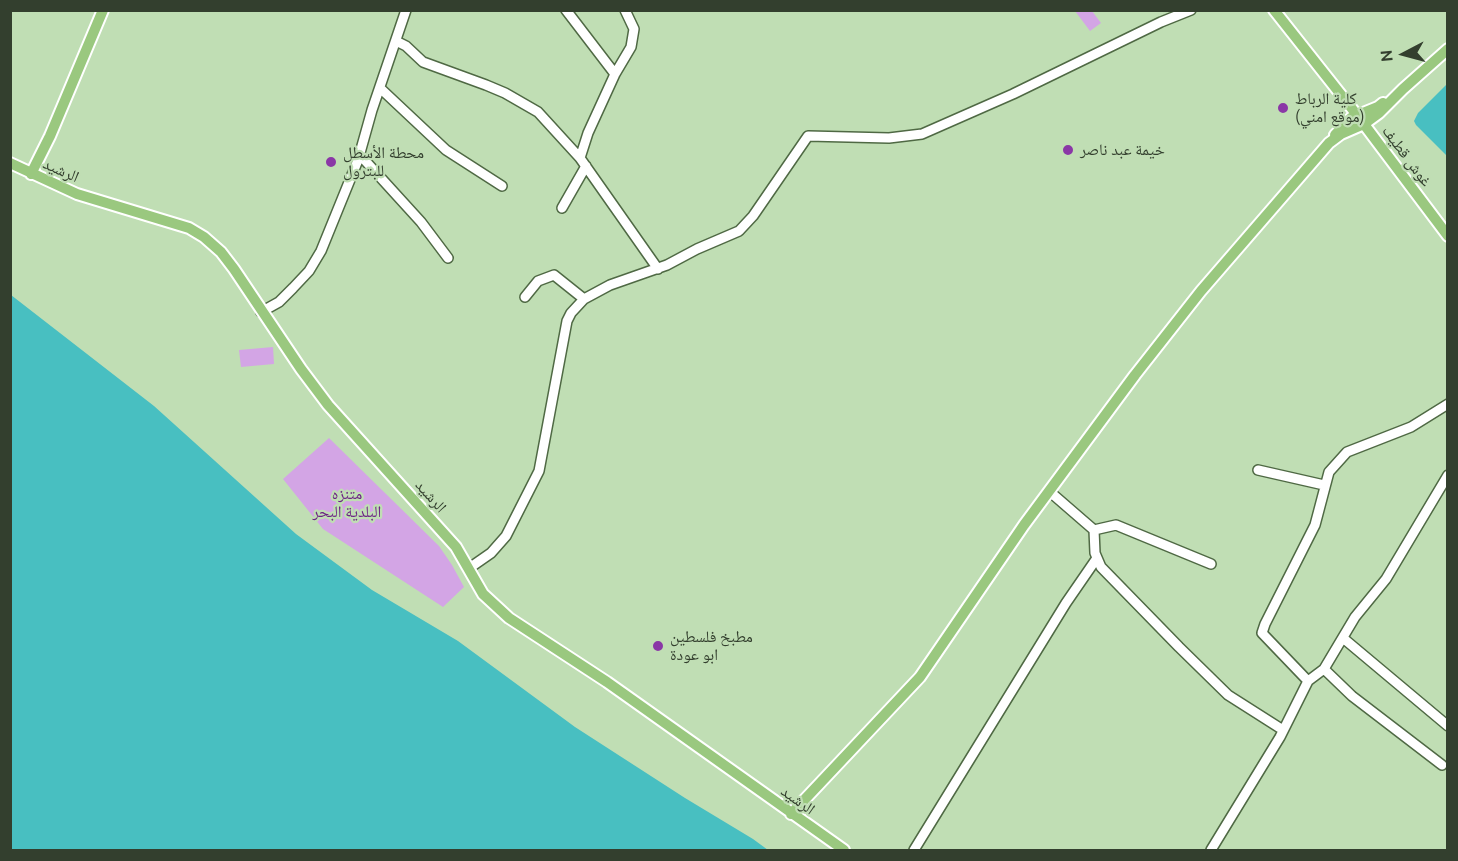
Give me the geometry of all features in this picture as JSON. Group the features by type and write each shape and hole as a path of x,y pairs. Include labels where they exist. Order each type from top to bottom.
{"main road":[{"path":"31,174 50,136 103,10"},
{"name":"غوش قطيف","path":"1274,10 1448,236"},
{"path":"791,814 920,677 1049,491 1166,334 1329,143 1403,89 1448,49"},
{"name":"الرشيد","path":"10,163 77,194 189,228 204,237 221,252 234,269 261,312 328,405 456,547 483,594 509,618 607,682 844,850"}],"street":[{"path":"261,312 279,302 314,263 360,155 406,10"},
{"path":"566,10 615,74"},
{"path":"562,208 583,162 588,133 615,74 628,52 633,37 632,21 625,10"},
{"path":"468,569 491,553 506,536 539,471 567,321 584,298 610,285 658,269 740,231 753,216 808,136 889,138 922,134 1191,10"},
{"path":"396,41 406,46 423,62 496,89 538,112 583,162 658,269"},
{"path":"380,88 457,159 502,186"},
{"path":"360,155 421,222 448,258"},
{"path":"525,297 538,281 554,275 584,298"},
{"path":"1308,681 1262,633 1315,525 1329,472 1347,452 1411,427 1448,404"},
{"path":"1258,470 1324,485"},
{"path":"1211,850 1283,730 1308,681 1324,669 1355,617 1386,579 1448,476"},
{"path":"1049,491 1094,530 1097,558 1101,567 1119,586 1228,695 1283,730"},
{"path":"1094,530 1116,525 1211,564"},
{"path":"914,850 1066,603 1097,558"},
{"path":"1343,638 1448,726"},
{"path":"1324,669 1352,696 1442,765"}],"green space":[{"path":"1075,11 1092,11 1101,23 1090,31"},
{"path":"273,347 274,364 241,367 239,350"},
{"name":"متنزه البلدية البحر","path":"329,438 439,546 452,565 464,587 443,607 323,529 283,479"}],"water":[{"path":"1447,84 1447,156 1414,121 1418,113"},
{"path":"11,295 154,406 296,534 372,590 458,641 575,727 768,850 11,850"}],"place":[{"name":"كلية الرباط (موقع امني)","path":"1283,108"},
{"name":"خيمة عبد ناصر","path":"1068,150"},
{"name":"محطة الأسطل للبترول","path":"331,162"},
{"name":"مطبخ فلسطين ابو عودة","path":"658,646"}]}
